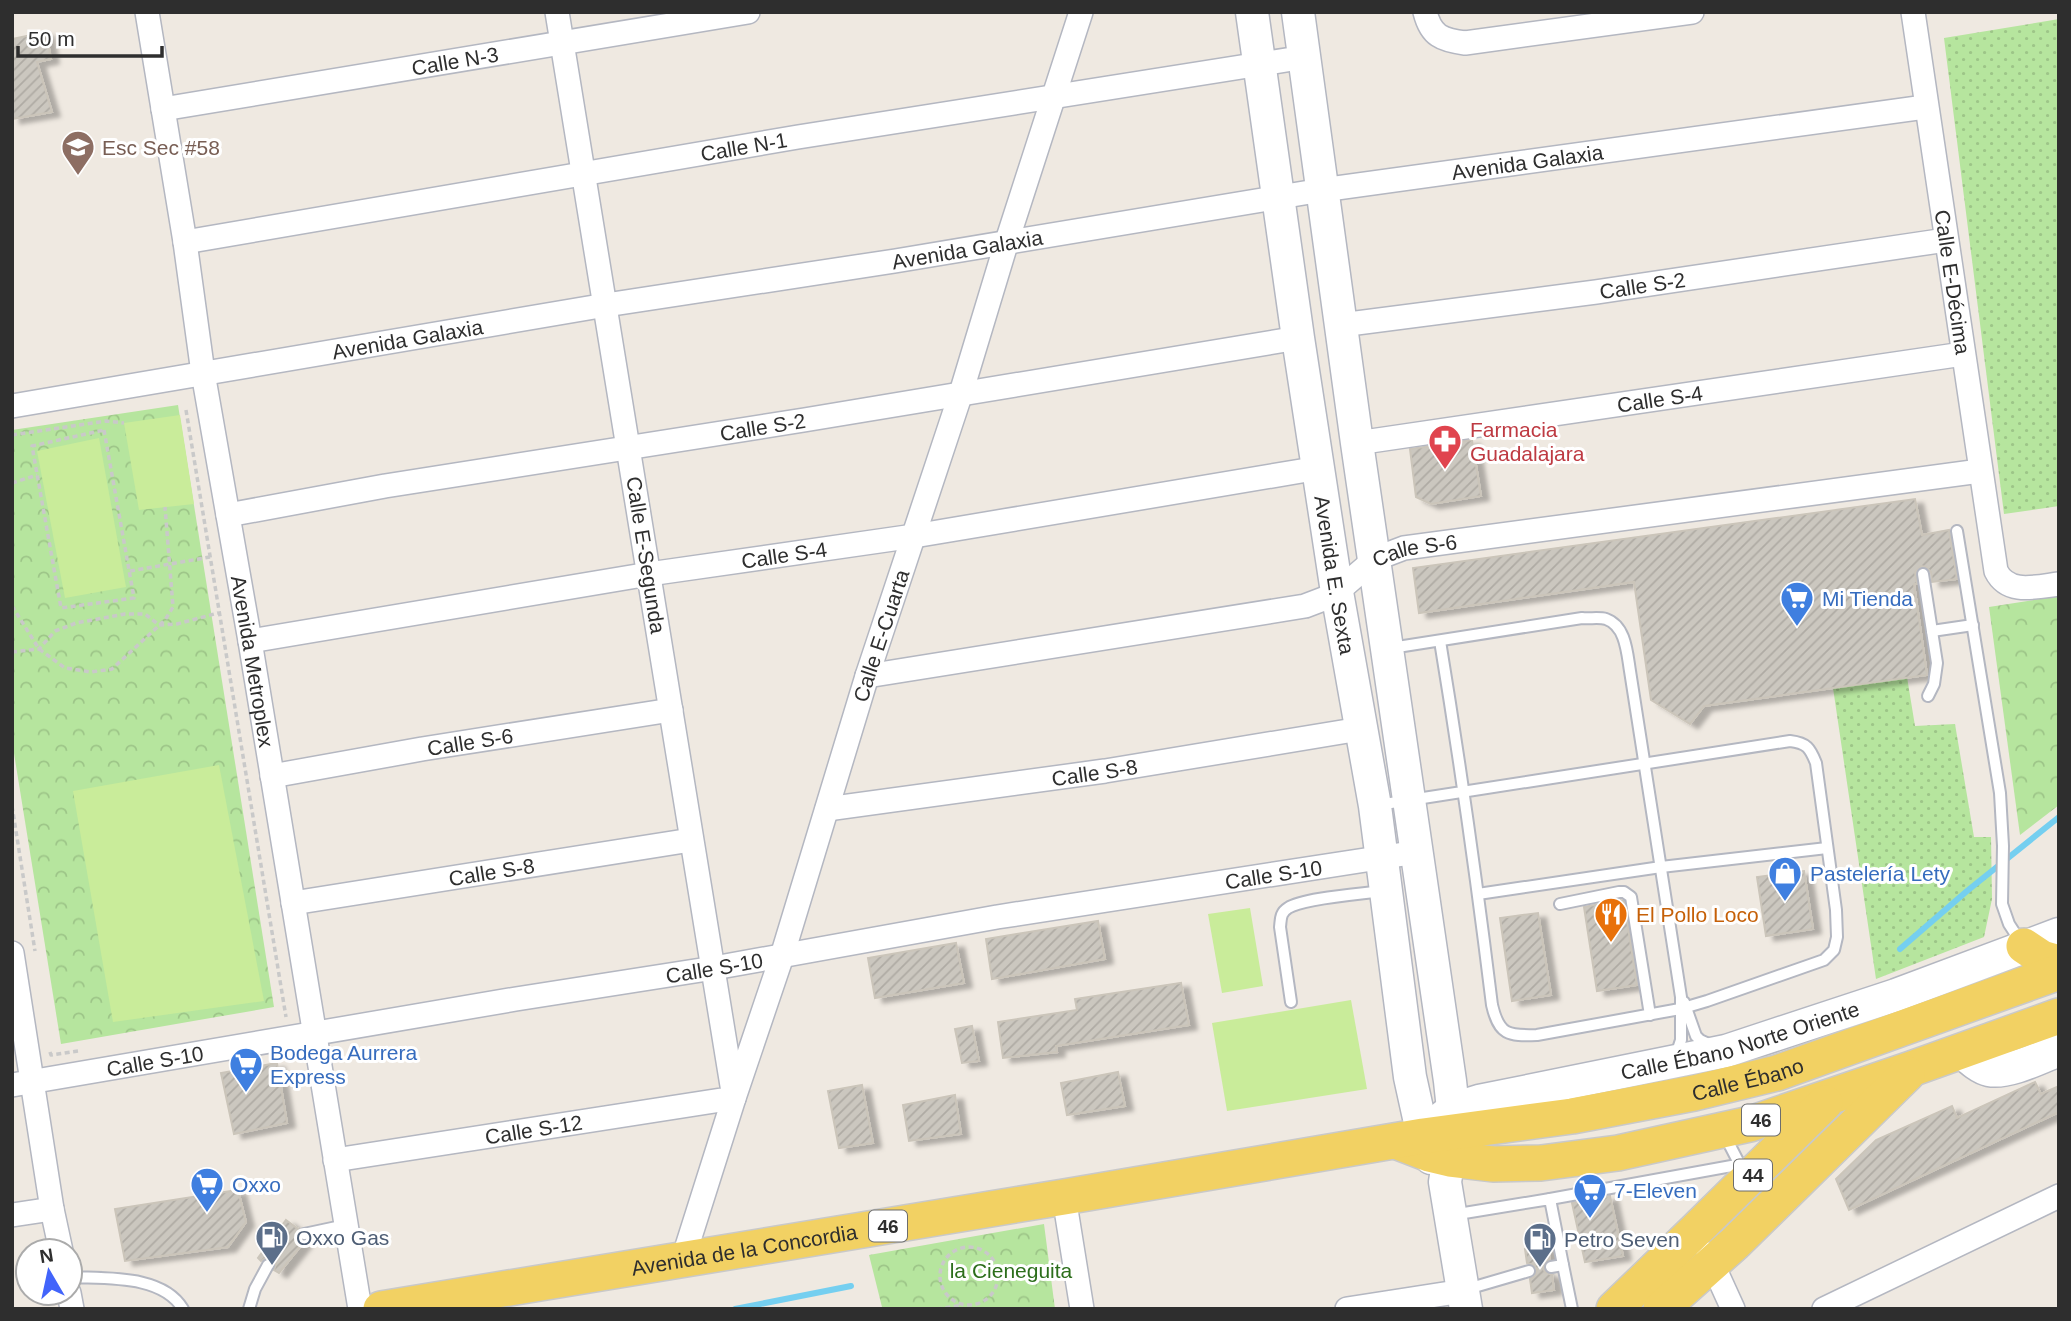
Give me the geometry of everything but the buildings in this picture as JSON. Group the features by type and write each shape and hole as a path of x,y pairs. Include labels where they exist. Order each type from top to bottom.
{"main road":[{"path":"2024,946 2042,958 2059,963"},
{"name":"Calle Ébano","path":"1435,1145 1694,1093 1777,1073 2059,972"},
{"name":"Calle Ébano","path":"1435,1145 1493,1164 1572,1160 1618,1153 1750,1124 2059,1016"},
{"name":"44","path":"1614,1309 1696,1230 1755,1162 1833,1096 1886,1035"},
{"name":"44","path":"1661,1309 1745,1233 1911,1069"},
{"name":"Avenida de la Concordia","path":"381,1309 1065,1197 1435,1145"}],"street":[{"name":"Avenida Metroplex","path":"147,12 203,373 360,1309"},
{"name":"Calle E-Segunda","path":"557,12 734,1098"},
{"name":"Calle N-3","path":"163,109 748,12"},
{"name":"Calle E-Cuarta","path":"683,1259 782,956 867,676 961,393 1081,12"},
{"name":"Avenida E. Sexta","path":"1252,12 1337,592 1375,806 1410,1077 1435,1145"},
{"name":"Avenida E. Sexta","path":"1298,12 1357,443 1418,852 1435,1145"},
{"path":"1425,15 1433,32 1446,41 1465,43 1692,12"},
{"name":"Calle E-Décima","path":"1913,12 1925,107 1996,570 2000,580 2009,586 2023,588 2059,584"},
{"name":"Calle N-1","path":"184,242 798,137 1305,57"},
{"name":"Avenida Galaxia","path":"12,406 606,305 895,261 1322,190 1925,107"},
{"name":"Calle S-2","path":"1341,325 1596,292 1946,240"},
{"name":"Calle S-2","path":"228,515 385,486 1298,338"},
{"name":"Calle S-4","path":"1357,443 1963,354"},
{"name":"Calle S-4","path":"250,641 649,573 914,536 1319,468"},
{"name":"Calle S-6","path":"867,676 1305,606 1337,592 1375,559 1388,553 1416,547 1980,471"},
{"name":"Calle S-6","path":"272,776 422,749 671,710"},
{"name":"Calle S-8","path":"827,809 1105,771 1360,729"},
{"name":"Calle S-8","path":"293,903 691,840"},
{"name":"Calle S-10","path":"22,1083 713,968 997,917 1418,852"},
{"name":"Calle Ébano Norte Oriente","path":"1435,1145 1479,1101 1726,1051 1896,995 2059,934"},
{"path":"12,953 22,1083 58,1237"},
{"path":"1961,1051 1990,1070 2014,1067 2059,1050"},
{"name":"Calle S-12","path":"335,1160 734,1098"},
{"path":"1347,1309 1464,1300 1435,1145"},
{"path":"1824,1309 2059,1196"},
{"path":"1065,1197 1082,1309"},
{"path":"12,1215 52,1209"},
{"path":"1696,1230 1733,1309"}],"lane":[{"path":"1957,531 1997,774 2003,846 2002,904 2009,924 2024,946"},
{"path":"1923,574 1937,663 1934,684 1927,696"},
{"path":"1388,649 1582,618 1606,620 1617,627 1624,638 1682,1004 1681,1040 1672,1063"},
{"path":"1932,631 1973,625"},
{"path":"1375,806 1410,800 1464,792 1645,764 1790,741 1802,743 1810,750 1816,764 1836,910 1837,937 1834,950 1824,960 1800,970 1650,1015 1537,1035 1515,1036 1502,1030 1492,1005 1464,792 1440,641"},
{"path":"1478,894 1661,867 1827,848"},
{"path":"1291,1002 1280,927 1281,916 1286,908 1310,901 1385,890"},
{"path":"1560,904 1619,892 1631,897 1650,1015"},
{"path":"1682,1004 1700,1040 1726,1051"},
{"path":"1723,1131 1755,1162"},
{"path":"1449,1215 1755,1162"},
{"path":"1550,1199 1572,1309"},
{"path":"304,1234 346,1225"},
{"path":"249,1309 254,1289 268,1265"},
{"path":"1551,1267 1563,1265"},
{"path":"1464,1300 1528,1271"},
{"path":"84,1278 123,1279 154,1286 169,1294 183,1309"}],"path":[{"path":"184,398 286,1018"},
{"path":"12,435 106,421 124,423"},
{"path":"104,430 130,571 134,598 61,608 32,446 104,430"},
{"path":"12,483 37,475"},
{"path":"12,606 39,649 65,667 91,672 111,668 159,625 173,607 165,507"},
{"path":"130,571 209,557"},
{"path":"12,652 39,649 55,631 76,623 125,614 145,614 159,625 177,624 219,613"},
{"path":"12,806 36,963"},
{"path":"48,1042 51,1055 90,1049"},
{"path":"937,1309 967,1304 983,1301 990,1296 998,1280 998,1271 990,1255 974,1247 956,1250 943,1262 941,1271 941,1280 949,1296 967,1304"}],"green space":[{"path":"2059,19 2059,506 2004,514 1944,38"},
{"path":"178,405 274,1007 61,1044 12,741 12,430"},
{"path":"180,415 194,504 139,510 124,423"},
{"path":"99,438 126,587 65,598 37,451"},
{"path":"2059,596 2059,805 2020,835 1989,607"},
{"path":"1907,677 1915,726 1955,724 1974,837 1991,837 1992,899 1984,937 1876,979 1833,688"},
{"path":"219,765 264,1001 113,1022 73,791"},
{"path":"1250,908 1263,986 1222,993 1208,914"},
{"path":"1351,1000 1367,1089 1227,1111 1212,1023"},
{"name":"la Cieneguita","path":"1044,1224 1055,1309 875,1309 882,1307 869,1255"}],"waterway":[{"path":"1900,949 2059,817"},
{"path":"735,1309 851,1286"}],"place":[{"name":"Esc Sec #58","path":"78,177"},
{"name":"Farmacia Guadalajara","path":"1445,471"},
{"name":"Mi Tienda","path":"1797,628"},
{"name":"Pastelería Lety","path":"1785,903"},
{"name":"El Pollo Loco","path":"1611,944"},
{"name":"Bodega Aurrera Express","path":"246,1094"},
{"name":"Oxxo","path":"207,1214"},
{"name":"7-Eleven","path":"1590,1220"},
{"name":"Oxxo Gas","path":"272,1267"},
{"name":"Petro Seven","path":"1540,1269"}]}
